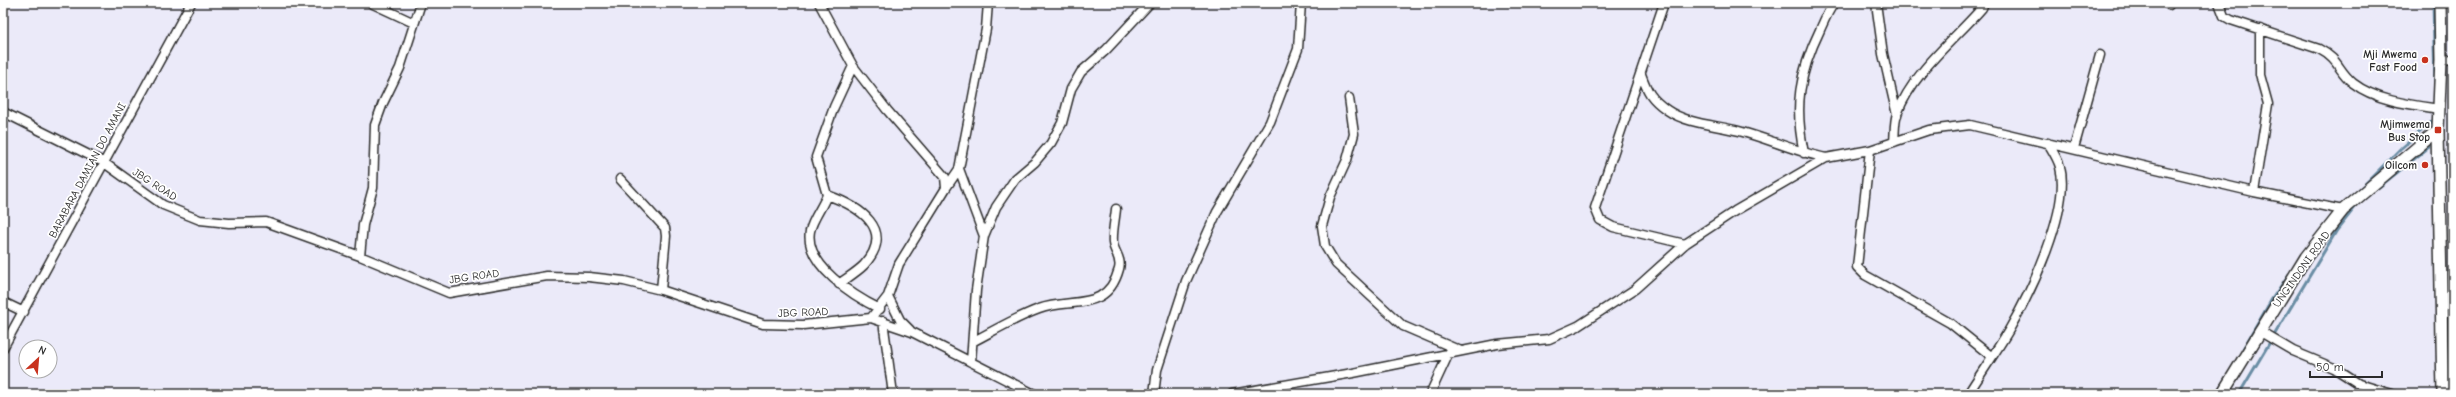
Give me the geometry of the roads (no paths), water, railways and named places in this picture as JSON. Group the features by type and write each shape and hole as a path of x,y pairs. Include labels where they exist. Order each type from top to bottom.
{"main road":[{"path":"2440,3 2442,60 2438,130 2443,394"},
{"name":"UNGINDONI ROAD","path":"2222,394 2259,331 2306,258 2343,210 2438,130"}],"street":[{"name":"BARABARA DAMIAN DO AMANI","path":"3,348 24,312 103,162 191,3"},
{"path":"371,3 414,23"},
{"path":"360,256 363,225 373,188 375,125 400,68 421,3"},
{"path":"819,3 853,66 887,110 941,171 945,177 946,188"},
{"path":"871,318 888,296 899,264 959,169 986,29 988,3"},
{"path":"971,362 974,341 976,290 984,236 996,207 1015,179 1035,162 1051,144 1062,123 1071,89 1081,72 1106,50 1150,3"},
{"path":"1154,394 1157,370 1186,281 1217,212 1270,122 1298,49 1301,3"},
{"path":"1664,3 1595,208 1600,220 1613,227 1685,244"},
{"path":"1804,153 1798,126 1801,81 1810,49 1834,3"},
{"path":"1876,3 1884,54 1897,115 1894,142"},
{"path":"1897,115 1910,89 1924,71 1968,24 1984,3"},
{"path":"2219,3 2224,16 2227,18 2329,54 2337,61 2345,76 2360,88 2398,102 2440,109"},
{"path":"2254,192 2268,104 2260,75 2260,29"},
{"path":"2074,148 2100,55"},
{"path":"2442,60 2453,59"},
{"path":"853,66 834,107 816,157 827,195 816,215 810,232 811,246 819,263 839,284 880,308"},
{"path":"1641,74 1648,94 1668,111 1692,121 1739,131 1804,153 1826,158"},
{"path":"1349,98 1354,134 1347,160 1330,197 1322,226 1325,246 1336,264 1402,326 1461,351"},
{"name":"JBG ROAD","path":"3,112 103,162 163,205 200,220 229,223 266,222 360,256 449,293 547,276 596,278 661,290 763,324 803,325 871,318 912,332"},
{"path":"1232,394 1353,373 1497,344 1549,339 1578,326 1635,289 1685,244 1734,211 1826,158 1870,150 1928,130 1970,126 2074,148 2254,192 2343,210"},
{"path":"1968,394 2009,330 2049,244 2060,200 2060,167 2048,143"},
{"path":"1870,150 1857,267 1865,275 1950,323 1991,356"},
{"path":"959,169 984,236"},
{"path":"620,179 665,228 666,236 661,290"},
{"path":"827,195 855,206 872,222 876,230 876,238 872,252 864,265 839,284"},
{"path":"974,341 1040,308 1090,301 1103,295 1113,284 1120,267 1119,256 1113,243 1116,209"},
{"path":"888,296 900,320 912,332 1034,394"},
{"path":"3,302 24,312"},
{"path":"883,321 893,394"},
{"path":"2259,331 2293,351 2334,368 2359,384 2392,394"},
{"path":"1430,394 1449,353"}],"waterway":[{"path":"2433,3 2435,85"},
{"path":"2452,3 2453,113"},
{"path":"2361,188 2401,148 2435,119"},
{"path":"2379,187 2429,147 2433,140"},
{"path":"2239,394 2337,230 2356,206"},
{"path":"2243,349 2272,299 2289,274"}],"place":[{"name":"Mji Mwema Fast Food","path":"2425,60"},
{"name":"Mjimwema Bus Stop","path":"2438,130"},
{"name":"Oilcom","path":"2425,165"}]}
